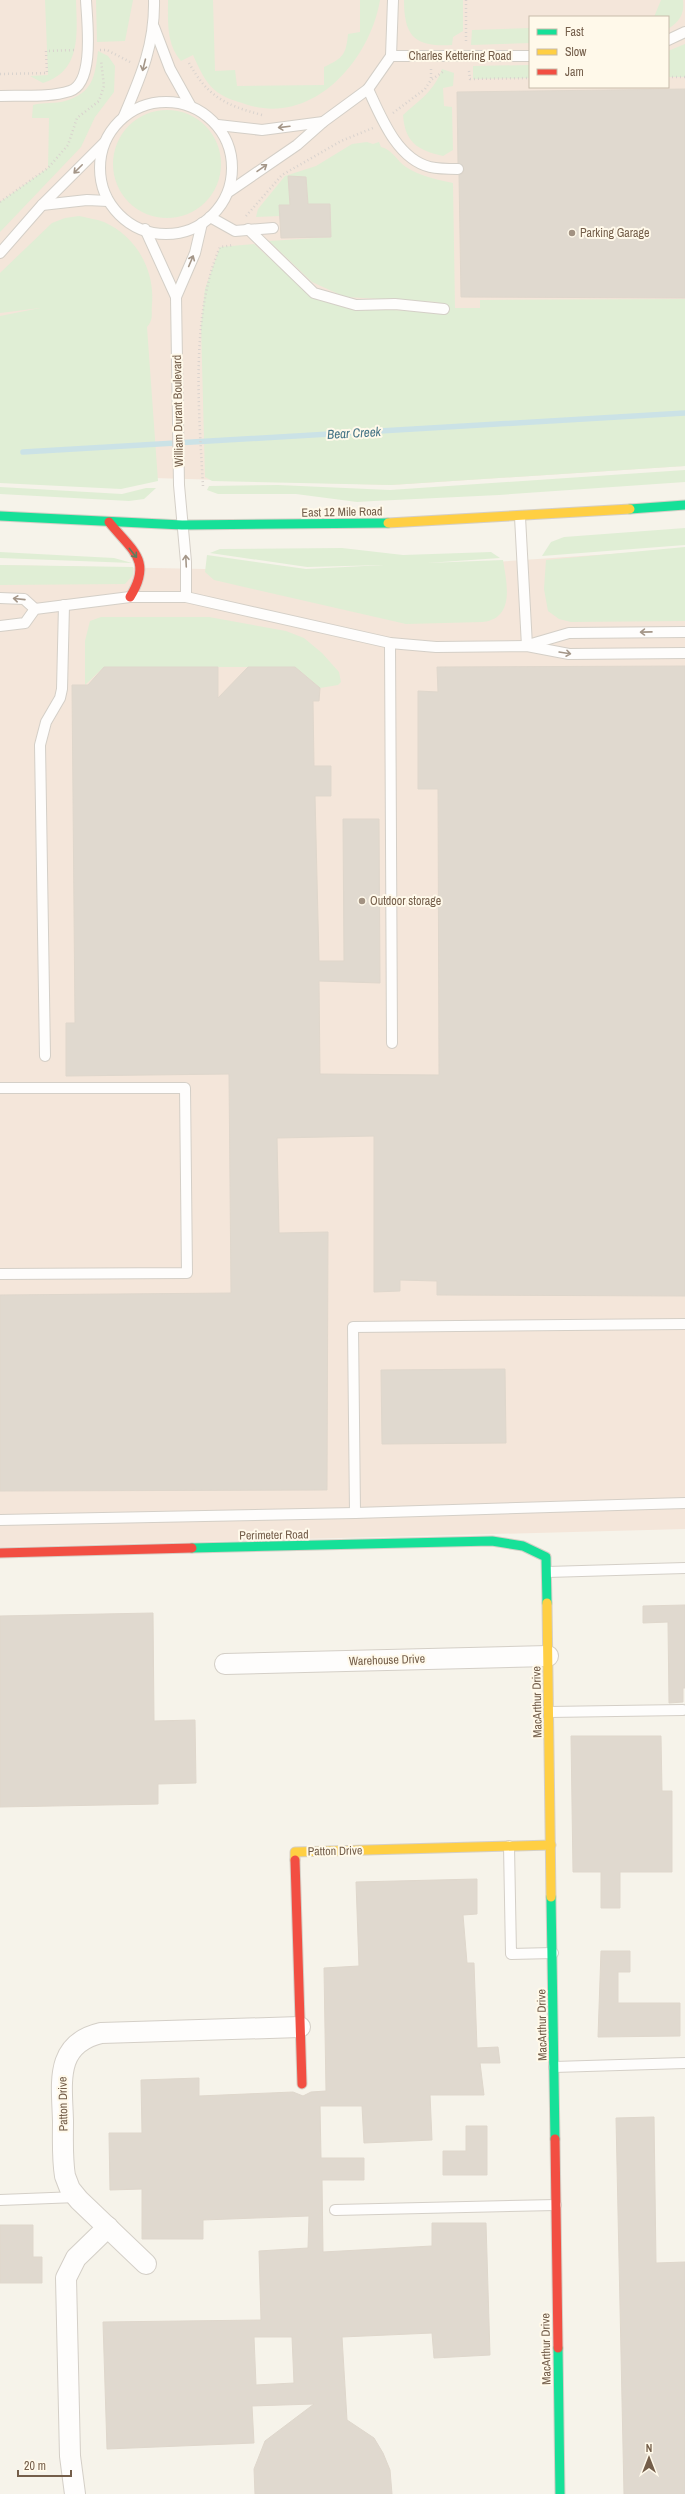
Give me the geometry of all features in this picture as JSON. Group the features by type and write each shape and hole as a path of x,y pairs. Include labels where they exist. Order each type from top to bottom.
{"street":[{"name":"East 12 Mile Road","path":"0,516 183,525 364,524 520,517 685,505"},
{"path":"109,522 140,560 142,567 139,582 130,597"},
{"name":"Perimeter Road","path":"0,1553 492,1541 523,1546 546,1557"},
{"name":"MacArthur Drive","path":"546,1557 560,2494"},
{"name":"Warehouse Drive","path":"225,1664 548,1656"},
{"name":"Patton Drive","path":"302,2084 295,1852 551,1845"},
{"name":"Patton Drive","path":"146,2264 77,2197 67,2183 64,2169 62,2071 71,2050 81,2041 94,2035 112,2032 300,2027"},
{"path":"75,2494 70,2456 66,2278 76,2258 108,2227"}],"lane":[{"path":"0,96 50,95 72,91 84,78 87,50 86,0"},
{"path":"0,253 42,205 106,141 124,116 144,69 154,27 154,0"},
{"path":"106,141 100,168 101,180 108,201 123,218 145,230 166,234 181,232 206,220 230,191 297,145 323,122 368,89 391,56 394,0"},
{"path":"154,27 170,69 190,106"},
{"path":"669,40 685,32"},
{"name":"Charles Kettering Road","path":"391,56 529,56"},
{"path":"368,89 396,142 414,160 430,167 458,169"},
{"path":"124,116 133,110 153,103 166,101 190,106 218,125 262,130 323,122"},
{"path":"218,125 232,157 230,191"},
{"path":"42,205 87,200 108,201"},
{"path":"206,220 235,231 273,228"},
{"name":"William Durant Boulevard","path":"186,597 186,562 179,462 177,402 176,297 195,253 206,220"},
{"path":"248,229 314,293 356,304 395,304 444,309"},
{"name":"William Durant Boulevard","path":"145,230 176,297"},
{"path":"520,517 526,646"},
{"path":"0,626 25,623 34,609 130,597 186,597 390,643 436,647 526,646 570,654 685,654"},
{"path":"0,598 24,599 34,609"},
{"path":"45,1056 40,746 46,722 60,698 62,689 64,605"},
{"path":"526,646 569,633 685,632"},
{"path":"390,643 392,1043"},
{"path":"0,1088 185,1088 187,1273 0,1274"},
{"path":"355,1513 353,1327 685,1324"},
{"path":"0,1520 355,1513 685,1503"},
{"path":"547,1572 685,1568"},
{"path":"549,1712 683,1710"},
{"path":"509,1846 511,1954 553,1953"},
{"path":"554,2067 685,2063"},
{"path":"0,2200 77,2197"},
{"path":"334,2210 556,2204"}],"path":[{"path":"466,0 466,35"},
{"path":"0,74 47,73 46,51 87,50"},
{"path":"0,202 48,168 68,145 78,118 98,101 104,86 104,66 97,50 107,50 134,64"},
{"path":"188,63 205,88 216,98 243,110 268,115"},
{"path":"669,77 685,77"},
{"path":"203,486 200,402 201,326 205,295 213,264 220,247 261,242"}],"shaded area":[{"path":"0,0 685,0 685,466 391,485 153,478 0,480"},
{"path":"685,549 685,1529 0,1547 0,565 307,571 407,568"}],"green space":[{"path":"45,0 76,0 77,25 76,38 71,60 65,70 56,77 43,83 30,76 48,75"},
{"path":"96,0 133,0 125,41 97,42"},
{"path":"168,0 213,0 215,71 235,70 237,86 324,85 324,67 339,58 345,51 348,34 360,32 360,0 380,0 374,23 364,45 351,66 334,84 315,97 293,106 270,109 245,104 227,98 217,92 206,80 193,55 181,61 170,40"},
{"path":"404,0 463,0 463,31 453,37 452,45 429,44 421,42 414,38 406,23"},
{"path":"661,0 683,0 682,13 678,20 669,28 669,16 654,16"},
{"path":"529,28 529,43 471,45 472,30"},
{"path":"685,44 685,77 669,77 669,51"},
{"path":"98,51 108,56 115,66 114,92 95,117 81,147 0,232 0,202 48,168 49,118 32,118 33,105 65,101 82,93 87,88 94,76"},
{"path":"529,65 529,78 473,79 473,66"},
{"path":"442,69 454,73 453,86 443,88 444,106 452,107 453,150 443,156 426,151 414,144 410,139 404,125 403,115 421,100 431,89"},
{"path":"167,110 188,114 205,126 217,143 221,164 217,185 205,202 188,214 167,218 146,214 129,202 117,185 113,164 117,143 129,126 146,114"},
{"path":"367,142 373,144 379,142 381,147 388,150 406,167 417,173 453,183 455,308 480,308 480,300 685,299 685,466 391,485 212,481 205,477 201,326 205,289 220,247 254,244 311,296 372,309 433,312 446,310 437,302 345,297 312,282 269,241 331,237 330,204 308,204 306,177 288,176 290,205 279,205 280,216 256,217 258,209 285,176 316,166 352,144"},
{"path":"79,216 104,222 115,228 134,245 147,267 152,291 152,316 147,327 158,481 121,489 0,483 0,316 40,308 0,313 0,273 52,223 65,218"},
{"path":"685,470 685,482 499,495 357,502 296,494 218,494 207,490 209,486 278,485 390,490"},
{"path":"0,487 122,494 146,488 156,488 144,499 129,501 0,494"},
{"path":"685,528 685,545 542,556 551,542 564,537"},
{"path":"685,547 685,621 571,622 559,619 548,611 544,589 546,560"},
{"path":"342,548 403,555 491,552 500,558 427,563 503,560 507,589 504,607 500,614 493,619 483,622 406,624 214,580 205,572 207,555 306,569 384,565 307,567 210,553 220,549"},
{"path":"0,552 114,558 132,563 0,558"},
{"path":"0,565 133,567 133,575 125,584 0,585"},
{"path":"101,617 209,617 286,631 304,638 322,653 339,672 341,682 338,685 320,688 295,667 104,667 85,685 85,641 90,621"}],"building":[{"name":"Parking Garage","path":"685,89 685,298 461,297 459,175 463,173 464,169 458,163 457,92"},
{"path":"288,176 306,177 308,204 330,204 331,237 281,238 279,205 290,205"},
{"path":"685,666 685,1296 437,1295 437,1281 400,1280 400,1291 374,1292 374,1136 277,1138 279,1233 328,1232 327,1490 0,1491 0,1295 231,1293 229,1074 66,1076 66,1023 75,1023 72,685 88,685 104,667 218,667 218,698 248,667 295,667 320,688 319,701 313,701 314,766 331,766 331,796 315,796 319,961 344,961 343,819 379,819 380,983 319,981 320,1074 439,1075 438,789 418,789 418,691 438,692 437,667"},
{"path":"505,1369 506,1443 382,1444 381,1370"},
{"path":"685,1605 685,1688 683,1688 683,1702 669,1703 668,1622 643,1623 643,1606"},
{"path":"153,1613 154,1721 195,1720 196,1783 158,1784 158,1804 0,1807 0,1616"},
{"path":"571,1736 661,1736 662,1791 672,1791 672,1872 620,1872 620,1908 601,1908 601,1872 573,1872"},
{"path":"477,1879 477,1914 463,1915 467,1963 474,1963 477,2048 498,2047 500,2063 480,2063 484,2095 430,2095 432,2140 364,2143 362,2106 320,2106 321,2158 364,2158 364,2180 322,2180 323,2252 432,2246 432,2223 486,2223 490,2355 434,2358 432,2333 342,2337 347,2420 374,2438 383,2453 390,2470 392,2494 255,2494 254,2469 265,2441 314,2404 252,2406 254,2443 107,2449 103,2322 261,2320 259,2251 308,2248 309,2216 203,2220 203,2239 142,2239 142,2189 110,2190 109,2133 142,2133 141,2080 199,2078 199,2096 293,2092 303,2096 311,2092 326,2091 324,1968 359,1966 356,1882","holes":["254,2337 292,2337 294,2383 256,2385"]},
{"path":"601,1951 630,1951 630,1972 618,1972 618,2003 680,2003 680,2036 598,2037"},
{"path":"654,2117 656,2263 685,2262 685,2494 624,2494 616,2118"},
{"path":"466,2126 487,2126 487,2175 443,2175 443,2151 466,2151"},
{"path":"0,2225 33,2225 33,2257 42,2257 42,2283 0,2283"}],"waterway":[{"name":"Bear Creek","path":"23,452 685,413"}],"traffic: fast":[{"path":"630,509 685,505"},
{"path":"0,516 182,525 388,523"},
{"path":"192,1548 492,1541 523,1546 546,1557 547,1603"},
{"path":"551,1897 555,2139"},
{"path":"558,2348 560,2494"}],"traffic: slow":[{"path":"388,523 630,509"},
{"path":"547,1603 551,1897"},
{"path":"295,1860 295,1852 551,1845"}],"traffic: jam":[{"path":"109,522 132,549 137,556 140,565 140,574 137,584 130,597"},
{"path":"0,1553 192,1548"},
{"path":"295,1860 302,2084"},
{"path":"555,2139 558,2348"}],"place":[{"name":"Parking Garage","path":"572,233"},
{"name":"Outdoor storage","path":"362,901"}]}
